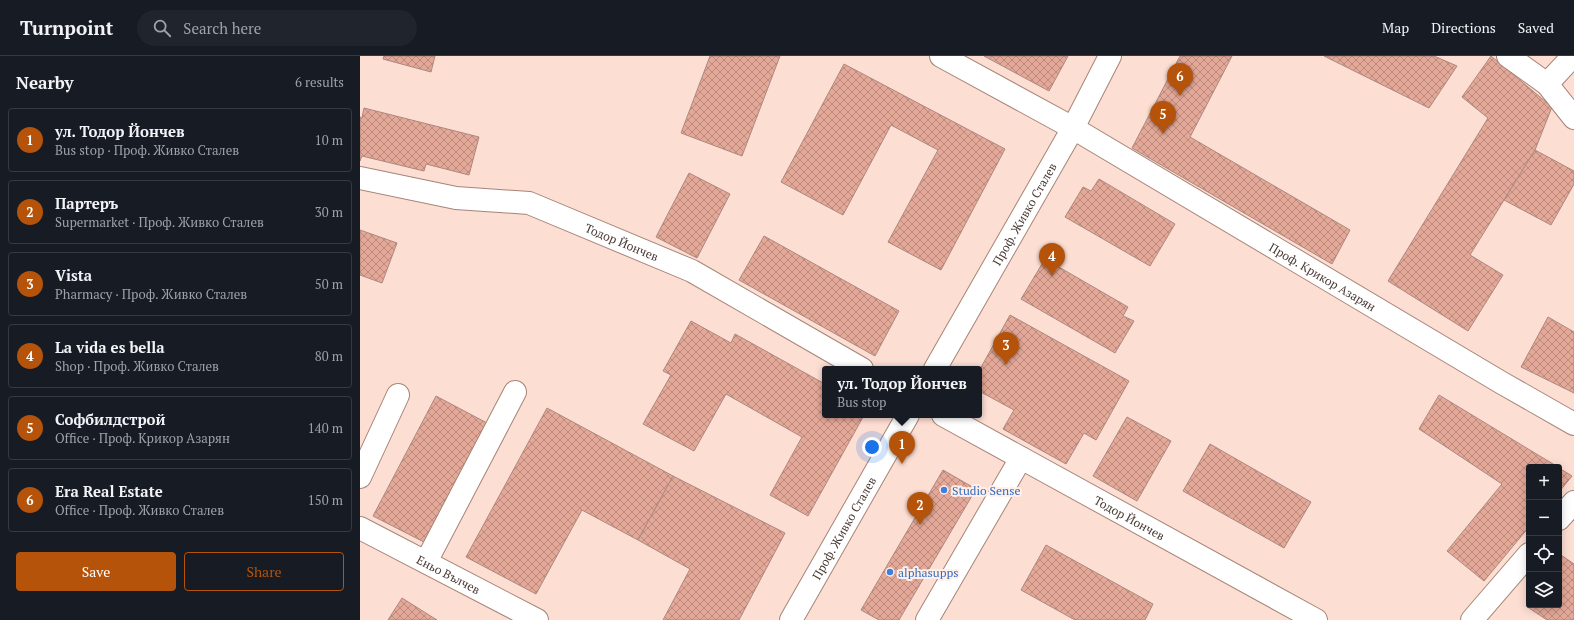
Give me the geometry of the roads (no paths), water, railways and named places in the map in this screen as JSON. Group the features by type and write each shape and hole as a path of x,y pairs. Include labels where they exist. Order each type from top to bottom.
{"street":[{"name":"Проф. Крикор Азарян","path":"941,56 1073,128 1502,384 1574,424"},
{"name":"Проф. Живко Сталев","path":"937,366 1073,128 1110,56"},
{"path":"1508,56 1546,84 1574,118"},
{"path":"1546,84 1573,56"},
{"name":"Тодор Йончев","path":"360,178 456,198 529,203 692,271 857,366"},
{"path":"426,562 515,392"},
{"path":"360,477 398,395"},
{"name":"Проф. Живко Сталев","path":"791,620 906,418"},
{"name":"Тодор Йончев","path":"948,418 1316,620"},
{"path":"928,620 1021,458"},
{"path":"1562,516 1574,502"},
{"name":"Еньо Вълчев","path":"360,528 538,620"},
{"path":"1472,620 1526,557"}],"place":[{"name":"Era Real Estate","path":"1180,96"},
{"name":"Софбилдстрой","path":"1163,134"},
{"name":"La vida es bella","path":"1052,276"},
{"name":"Vista","path":"1006,365"},
{"name":"ул. Тодор Йончев","path":"902,464"},
{"name":"Studio Sense","path":"944,490"},
{"name":"Партеръ","path":"920,525"},
{"name":"alphasupps","path":"890,572"}]}
